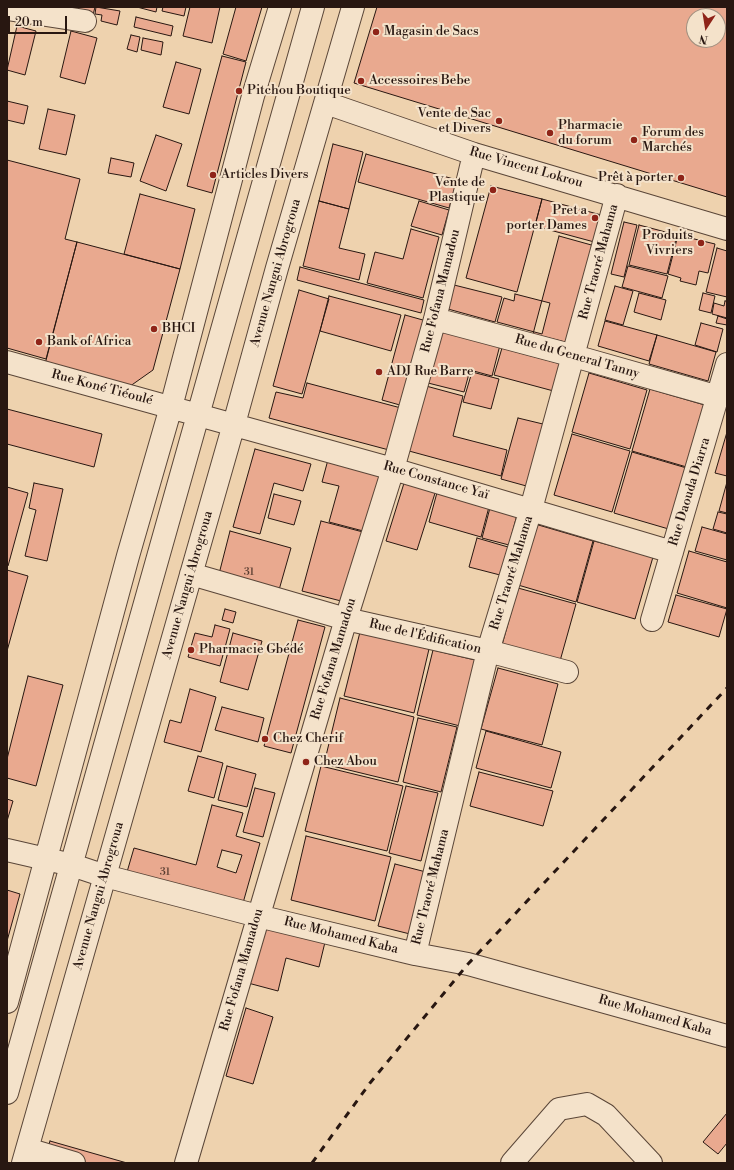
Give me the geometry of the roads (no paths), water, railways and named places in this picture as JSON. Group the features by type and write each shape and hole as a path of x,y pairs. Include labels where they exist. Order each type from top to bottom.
{"street":[{"path":"7,1002 171,407 253,96 280,7"},
{"path":"7,1093 313,7"},
{"name":"Avenue Nangui Abrogroua","path":"25,1156 234,424 276,268 353,7"},
{"path":"7,9 85,21"},
{"name":"Rue Vincent Lokrou","path":"326,102 474,154 617,195 727,229"},
{"name":"Rue Fofana Mamadou","path":"186,1163 346,620 394,469 435,319 474,154"},
{"name":"Rue Traoré Mahama","path":"415,954 488,651 532,509 617,195"},
{"name":"Rue du General Tanny","path":"435,319 719,397"},
{"name":"Rue Koné Tiéoulé","path":"7,362 198,414"},
{"name":"Rue Daouda Diarra","path":"652,620 719,397 727,364"},
{"name":"Rue Constance Yaï","path":"198,414 532,509 672,552"},
{"name":"Rue de l'Édification","path":"191,574 346,620 488,651 567,672"},
{"name":"Rue Mohamed Kaba","path":"7,850 72,865 105,876 258,916 415,954 468,964 727,1036"},
{"path":"512,1163 559,1109 586,1104 606,1115 651,1163"},
{"path":"25,1156 74,1163"}],"railway":[{"path":"312,1163 370,1083 468,964 727,688"}],"place":[{"name":"Magasin de Sacs","path":"376,32"},
{"name":"Accessoires Bebe","path":"361,81"},
{"name":"Pitchou Boutique","path":"239,91"},
{"name":"Vente de Sac et Divers","path":"499,121"},
{"name":"Pharmacie du forum","path":"550,133"},
{"name":"Forum des Marchés","path":"634,140"},
{"name":"Articles Divers","path":"213,175"},
{"name":"Prêt à porter","path":"681,178"},
{"name":"Vente de Plastique","path":"493,190"},
{"name":"Pret a porter Dames","path":"595,218"},
{"name":"Produits Vivriers","path":"701,243"},
{"name":"BHCI","path":"154,329"},
{"name":"Bank of Africa","path":"39,342"},
{"name":"ADJ Rue Barre","path":"379,372"},
{"name":"Pharmacie Gbédé","path":"191,650"},
{"name":"Chez Cherif","path":"265,739"},
{"name":"Chez Abou","path":"306,762"}]}
